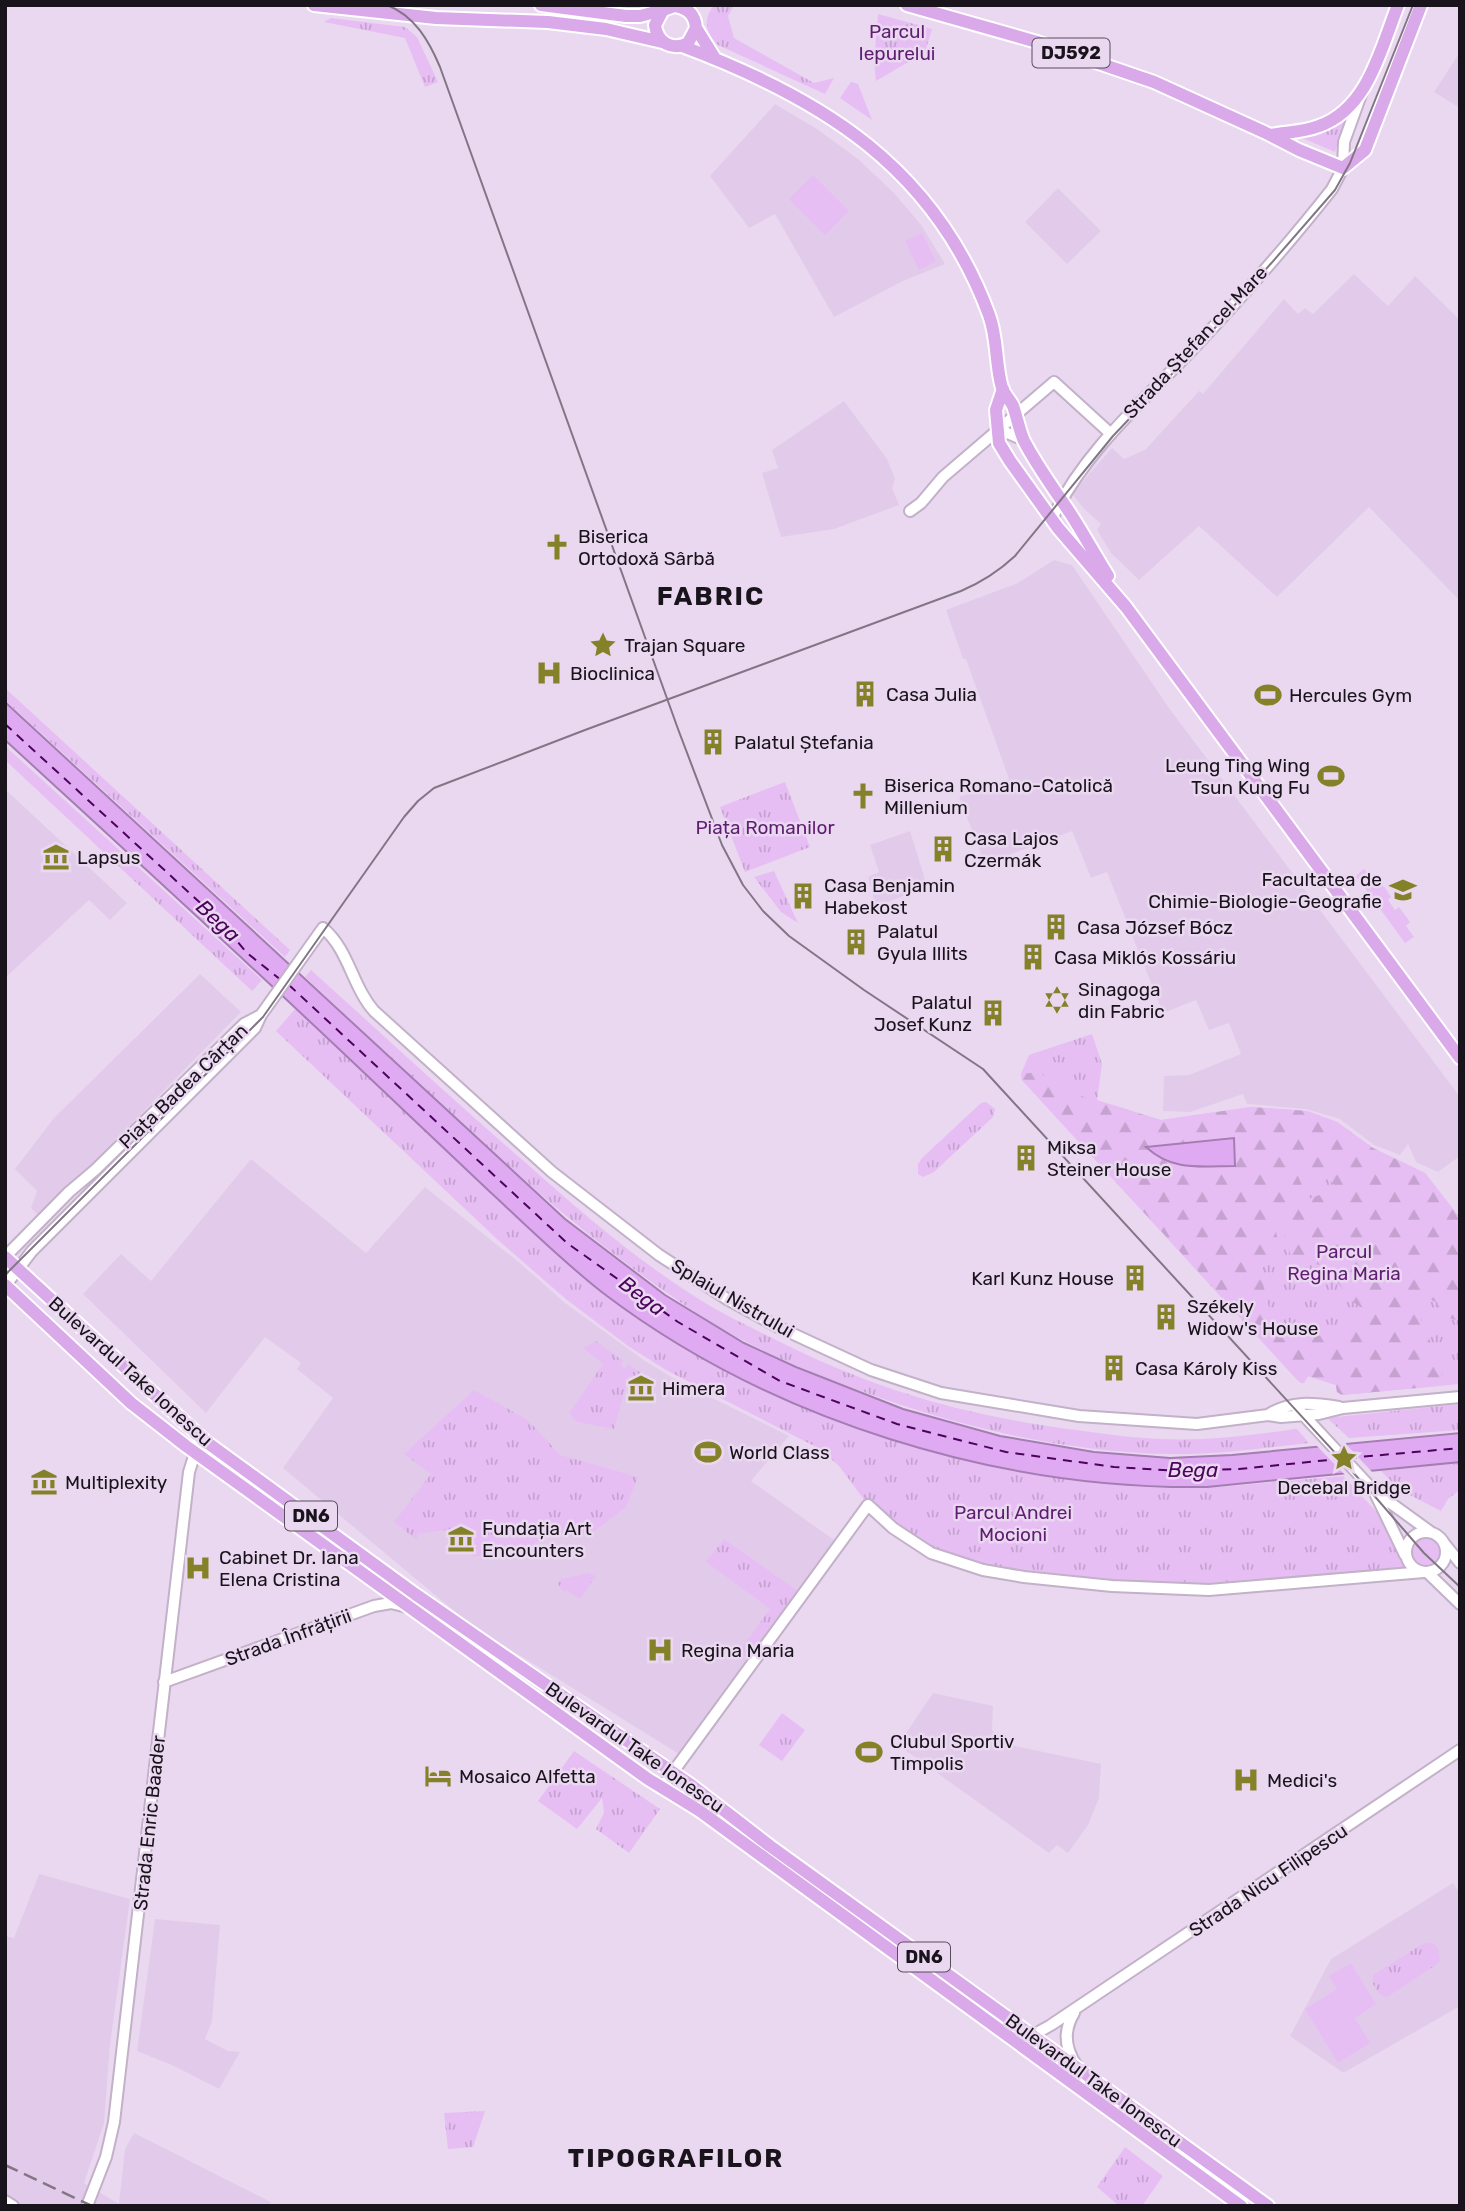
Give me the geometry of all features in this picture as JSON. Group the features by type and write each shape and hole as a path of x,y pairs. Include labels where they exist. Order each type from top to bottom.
{"main road":[{"path":"314,5 436,19 548,22 606,29 662,41"},
{"path":"541,5 626,16 640,16 672,7 688,10 714,57"},
{"path":"682,46 692,38 701,5"},
{"name":"DJ592","path":"907,5 1089,58 1154,82 1343,169"},
{"name":"Strada Ștefan cel Mare","path":"1363,90 1398,5"},
{"name":"Strada Ștefan cel Mare","path":"1343,169 1365,150 1421,5"},
{"path":"672,7 655,24 657,36 662,41 714,57 825,113 875,150 905,177 939,220 978,289 994,331 1003,389 1016,415 1024,440 1126,607"},
{"path":"1270,135 1309,130 1335,119 1348,109 1363,90"},
{"path":"1003,389 996,410 999,443 1004,451 1052,519 1126,607 1460,1058"},
{"name":"DN6","path":"5,1257 18,1269"},
{"name":"Bulevardul Take Ionescu","path":"18,1269 205,1441 415,1594 673,1772 1268,2206"},
{"name":"Bulevardul Take Ionescu","path":"5,1286 131,1403 195,1453 662,1787 700,1811 1241,2206"}],"street":[{"name":"Strada Ștefan cel Mare","path":"1052,519 1070,483 1111,434 1205,335 1332,189 1343,169 1345,142 1363,90"},
{"path":"910,511 921,503 943,477 1054,382 1111,434"},
{"path":"998,429 1024,440"},
{"name":"Splaiul Nistrului","path":"263,1011 323,928 340,945 362,994 374,1011 552,1172 659,1255 727,1299 778,1327 871,1370 941,1394 1079,1416 1197,1424 1460,1397"},
{"name":"Piața Badea Cârțan","path":"5,1257 244,1024 263,1011"},
{"name":"Piața Badea Cârțan","path":"5,1286 32,1251 255,1028 263,1011"},
{"name":"Splaiul Nistrului","path":"1268,1415 1279,1408 1316,1402 1343,1408"},
{"path":"1294,1405 1374,1491 1443,1542 1460,1563"},
{"name":"Strada Enric Baader","path":"87,2206 106,2157 114,2122 189,1472 195,1453 205,1441"},
{"path":"1374,1491 1409,1562 1425,1572 1460,1604"},
{"path":"662,1787 868,1504 893,1528 931,1552 984,1570 1024,1577 1125,1587 1209,1590 1425,1572 1436,1569 1443,1562 1446,1552 1443,1542"},
{"path":"1390,1576 1399,1573 1409,1562 1407,1546 1412,1538 1422,1533 1432,1534"},
{"name":"Strada Înfrățirii","path":"164,1682 374,1606 391,1603 413,1610"},
{"name":"Strada Nicu Filipescu","path":"1018,2043 1076,2009 1460,1750"},
{"path":"1076,2009 1069,2021 1066,2035 1067,2047 1078,2068"},
{"path":"5,2202 13,2206"}],"shaded area":[{"path":"1460,52 1460,108 1434,92"},
{"path":"775,104 817,129 858,159 894,193 922,226 945,264 903,281 834,317 775,214 749,228 710,176"},
{"path":"1058,188 1101,231 1067,264 1025,222"},
{"path":"1354,274 1388,306 1415,276 1460,320 1460,601 1369,507 1277,597 1199,526 1139,580 1111,553 1097,530 1101,524 1073,495 1076,489 1112,448 1124,459 1145,450 1199,391 1203,394 1284,299 1298,314 1305,308 1313,314"},
{"path":"844,401 887,459 895,479 892,488 899,505 834,529 781,537 762,473 778,468 772,450"},
{"path":"1054,560 1072,565 1169,708 1460,1097 1460,1156 1438,1172 1416,1162 1408,1144 1400,1155 1374,1145 1340,1119 1306,1109 1247,1104 1243,1094 1190,1112 1163,1111 1164,1076 1189,1075 1241,1054 1229,1023 1209,1030 1196,1000 1163,1013 1107,872 1091,878 1072,831 985,864 959,797 1009,779 946,610 1018,583"},
{"path":"5,789 127,903 110,920 89,900 5,978"},
{"path":"910,831 927,886 876,907 868,877 879,872 870,845"},
{"path":"200,974 241,1012 40,1217 31,1208 37,1191 15,1169 54,1118"},
{"path":"251,1159 366,1253 425,1187 565,1303 645,1361 678,1381 789,1436 751,1481 834,1540 679,1754 471,1625 283,1468 333,1398 297,1369 301,1363 265,1337 206,1413 83,1294 121,1254 151,1281"},
{"path":"933,1693 993,1706 992,1730 1001,1743 1101,1764 1099,1798 1088,1825 1068,1853 1057,1845 1049,1853 898,1745"},
{"path":"39,1874 130,1899 110,2045 104,2123 84,2183 119,2204 125,2149 134,2133 271,2202 269,2206 24,2206 5,2196 5,1936 14,1938"},
{"path":"1453,1883 1460,1894 1460,2006 1345,2072 1290,2036 1331,1959"},
{"path":"155,1919 220,1925 212,2021 205,2039 228,2051 240,2052 219,2089 137,2051"}],"green space":[{"path":"714,5 734,5 728,16 734,38 814,83 834,78 825,94 718,45 707,26 708,16"},
{"name":"Parcul Iepurelui","path":"878,14 932,29 925,52 876,81 874,61"},
{"path":"331,18 405,27 417,37 438,82 425,87 405,38 324,22"},
{"path":"851,82 858,84 872,120 840,98"},
{"path":"1345,119 1335,152 1300,137"},
{"path":"813,175 849,211 825,235 789,199"},
{"path":"922,233 936,261 919,270 905,241"},
{"path":"5,688 290,950 285,957 5,700"},
{"path":"5,746 262,980 252,991 5,760"},
{"name":"Piața Romanilor","path":"785,782 810,847 745,872 720,807"},
{"path":"1364,869 1375,883 1380,880 1391,897 1388,900 1395,910 1399,907 1410,922 1406,926 1414,937 1405,943 1356,876"},
{"path":"774,871 798,923 781,912 754,877"},
{"path":"311,970 500,1140 633,1253 710,1306 810,1356 920,1398 1034,1424 1122,1436 1169,1439 1225,1438 1297,1429 1309,1443 1223,1452 1170,1454 1085,1448 1042,1441 959,1422 877,1397 770,1354 706,1319 652,1282 548,1201 305,977"},
{"name":"Parcul Andrei Mocioni","path":"296,1008 577,1272 637,1317 694,1354 790,1401 907,1443 1020,1471 1185,1488 1343,1476 1387,1523 1408,1561 1403,1569 1239,1589 1024,1577 944,1558 868,1505 839,1466 820,1449 666,1370 628,1346 567,1300 498,1240 276,1031"},
{"name":"Parcul Regina Maria","path":"1092,1034 1102,1064 1097,1100 1161,1120 1251,1107 1307,1111 1337,1122 1373,1148 1425,1173 1460,1218 1460,1384 1342,1395 1337,1392 1336,1385 1308,1376 1304,1383 1297,1380 1022,1080 1021,1074 1029,1055"},
{"name":"Parcul Regina Maria","path":"1039,1072 1061,1090 1161,1120 1251,1107 1307,1111 1337,1122 1373,1148 1425,1173 1460,1218 1460,1321 1435,1314 1438,1303 1425,1297 1412,1299 1443,1371 1439,1386 1342,1395 1337,1392 1336,1385 1308,1376 1304,1383 1301,1383 1022,1080 1021,1074","holes":["1294,1167 1319,1172 1337,1189 1308,1199","1277,1211 1292,1260 1320,1265 1353,1302 1372,1315 1318,1336 1287,1326 1274,1327 1260,1272 1278,1241 1274,1222"]},
{"path":"986,1102 995,1109 993,1117 934,1172 923,1177 918,1174 918,1164 922,1158 981,1103"},
{"path":"596,1341 623,1361 621,1365 625,1368 628,1364 654,1382 650,1388 629,1376 614,1429 577,1422 569,1413 603,1364 583,1348"},
{"path":"474,1390 528,1420 560,1455 638,1477 626,1507 593,1532 574,1536 563,1534 544,1538 529,1547 473,1557 468,1527 417,1534 418,1541 394,1522 431,1474 404,1454"},
{"path":"1460,1404 1460,1430 1349,1438 1327,1418"},
{"path":"1460,1462 1460,1490 1448,1499 1441,1511 1400,1490 1381,1471"},
{"path":"1426,1535 1438,1540 1443,1552 1438,1564 1426,1569 1414,1564 1409,1552 1414,1540"},
{"path":"724,1539 798,1591 749,1659 739,1652 770,1609 706,1562"},
{"path":"588,1573 596,1576 580,1599 566,1590 565,1592 558,1583 561,1579"},
{"path":"782,1713 805,1730 782,1761 759,1745"},
{"path":"574,1751 660,1809 629,1853 596,1829 604,1813 602,1798 577,1829 538,1801"},
{"path":"1424,1943 1433,1943 1438,1948 1440,1960 1436,1965 1387,1997 1380,1995 1373,1984 1373,1975"},
{"path":"1351,1963 1376,2004 1355,2018 1370,2043 1338,2063 1305,2009 1337,1989 1329,1976"},
{"path":"485,2111 473,2147 448,2149 444,2113"},
{"path":"1125,2147 1163,2176 1142,2206 1119,2206 1097,2187"}],"water":[{"name":"Bega","path":"5,702 565,1219 665,1295 744,1343 796,1367 903,1409 1000,1436 1094,1452 1170,1458 1232,1455 1460,1433 1460,1462 1207,1487 1128,1485 1048,1476 968,1460 889,1439 812,1411 738,1377 668,1338 603,1293 544,1243 256,971 5,740"},
{"path":"1234,1138 1235,1166 1199,1167 1177,1164 1156,1155 1146,1147"}],"pier":[{"path":"1342,1440 1374,1474 1347,1477 1314,1443"}],"ferry route":[{"path":"5,724 220,921 247,953 281,980"},
{"path":"289,985 567,1243 678,1322 780,1381 897,1424 1006,1452 1114,1467 1180,1471 1239,1469 1339,1459"},
{"path":"1348,1458 1460,1448"}],"tram line":[{"path":"387,5 406,16 420,30 440,67 678,729 722,845 743,885 763,911 789,936 864,990 983,1069 1424,1553 1460,1587"},
{"path":"5,1275 263,1017 404,817 434,788 961,591 1003,567 1015,556 1113,436 1207,337 1335,190 1350,163 1413,5"}],"railway":[{"path":"5,2165 92,2206"}],"place":[{"name":"Biserica Ortodoxă Sârbă","path":"557,547"},
{"name":"Trajan Square","path":"603,645"},
{"name":"Bioclinica","path":"549,673"},
{"name":"Casa Julia","path":"865,694"},
{"name":"Hercules Gym","path":"1268,695"},
{"name":"Palatul Ștefania","path":"713,742"},
{"name":"Leung Ting Wing Tsun Kung Fu","path":"1331,776"},
{"name":"Biserica Romano-Catolică Millenium","path":"863,796"},
{"name":"Casa Lajos Czermák","path":"943,849"},
{"name":"Lapsus","path":"56,857"},
{"name":"Facultatea de Chimie-Biologie-Geografie","path":"1403,890"},
{"name":"Casa Benjamin Habekost","path":"803,896"},
{"name":"Casa József Bócz","path":"1056,927"},
{"name":"Palatul Gyula Illits","path":"856,942"},
{"name":"Casa Miklós Kossáriu","path":"1033,957"},
{"name":"Sinagoga din Fabric","path":"1057,1000"},
{"name":"Palatul Josef Kunz","path":"993,1013"},
{"name":"Miksa Steiner House","path":"1026,1158"},
{"name":"Karl Kunz House","path":"1135,1278"},
{"name":"Székely Widow's House","path":"1166,1317"},
{"name":"Casa Károly Kiss","path":"1114,1368"},
{"name":"Himera","path":"641,1388"},
{"name":"World Class","path":"708,1452"},
{"name":"Decebal Bridge","path":"1344,1458"},
{"name":"Multiplexity","path":"44,1482"},
{"name":"Fundația Art Encounters","path":"461,1539"},
{"name":"Cabinet Dr. Iana Elena Cristina","path":"198,1568"},
{"name":"Regina Maria","path":"660,1650"},
{"name":"Clubul Sportiv Timpolis","path":"869,1752"},
{"name":"Mosaico Alfetta","path":"438,1776"},
{"name":"Medici's","path":"1246,1780"}],"district":[{"name":"FABRIC","path":"711,596"},
{"name":"TIPOGRAFILOR","path":"676,2158"}]}
